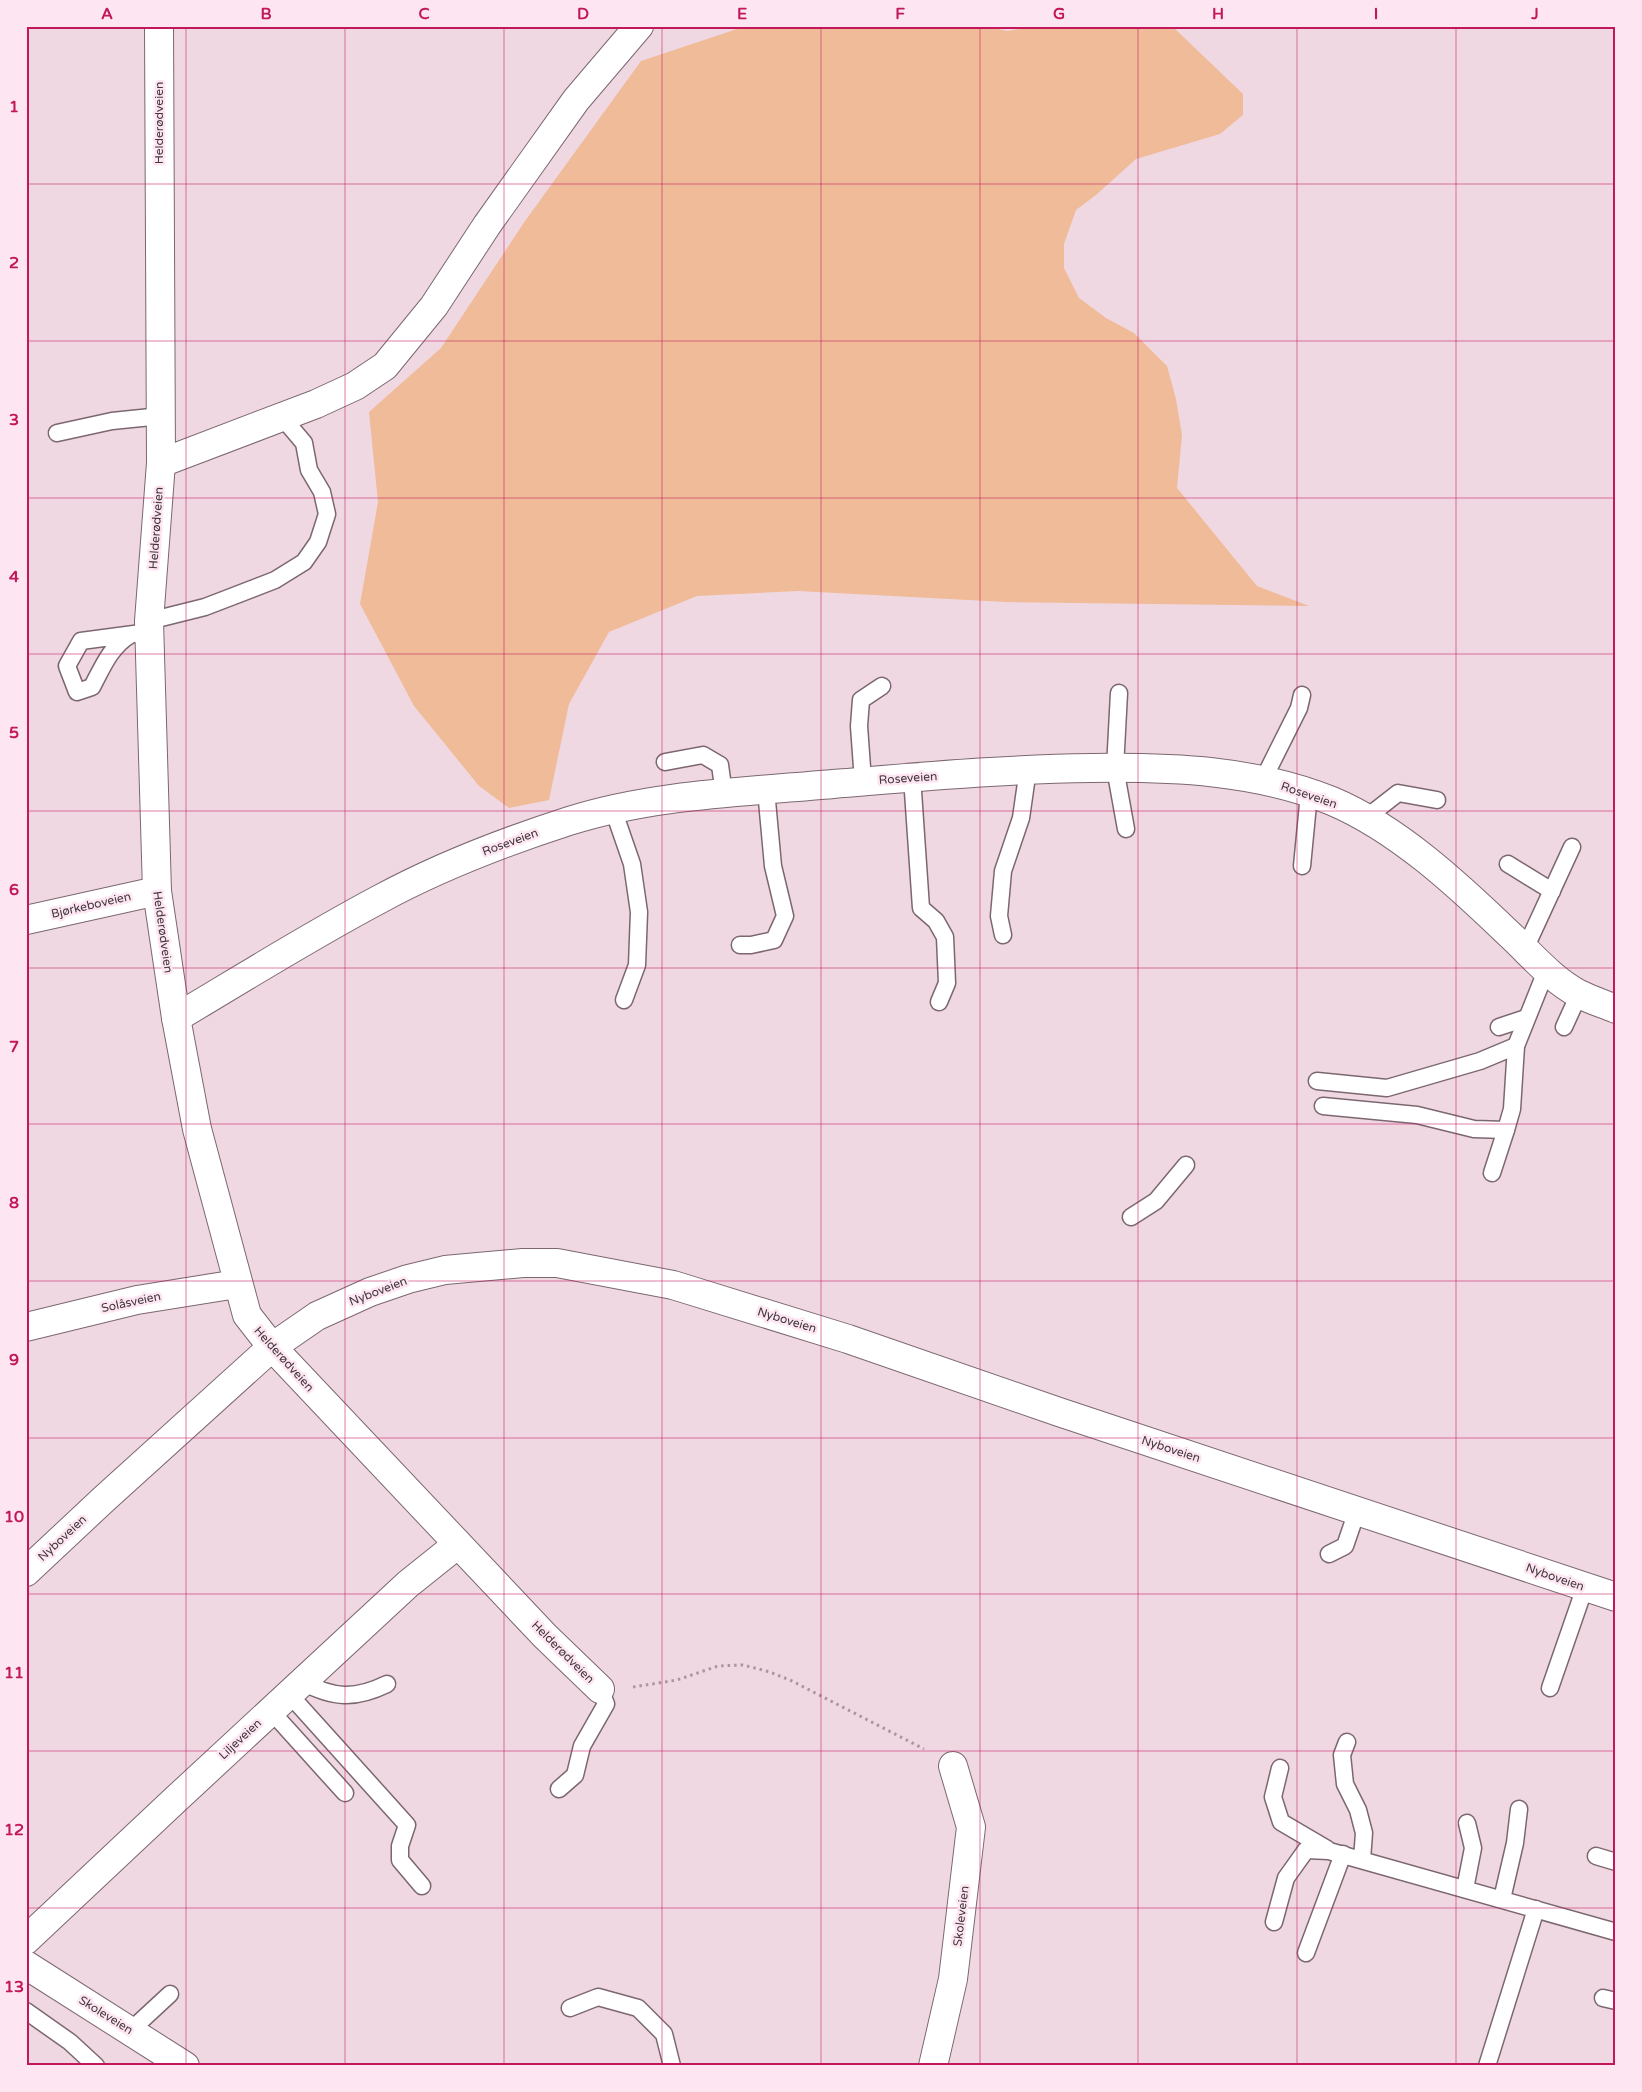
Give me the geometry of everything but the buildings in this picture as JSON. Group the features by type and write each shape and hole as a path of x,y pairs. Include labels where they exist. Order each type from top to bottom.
{"street":[{"name":"Helderødveien","path":"159,26 161,463 143,629 156,891 176,1018 197,1129 237,1284 247,1315 272,1347 572,1664 600,1689"},
{"path":"161,463 316,404 355,386 385,366 434,306 487,225 576,100 639,26"},
{"name":"Roseveien","path":"176,1018 382,897 466,858 569,821 613,809 671,798 863,781 1028,769 1115,768 1182,768 1234,774 1263,780 1309,794 1332,802 1366,818 1398,839 1461,889 1546,971 1579,994 1616,1009"},
{"name":"Bjørkeboveien","path":"26,920 156,891"},
{"name":"Nyboveien","path":"26,1572 272,1347 317,1316 370,1292 408,1279 445,1270 523,1263 566,1264 673,1285 848,1339 1059,1412 1616,1598"},
{"name":"Solåsveien","path":"26,1327 137,1300 237,1284"},
{"name":"Liljeveien","path":"26,1940 408,1584 458,1544"},
{"name":"Skoleveien","path":"932,2066 953,1979 971,1827 953,1766"},
{"name":"Skoleveien","path":"26,1965 185,2066"}],"lane":[{"path":"57,433 112,421 161,416"},
{"path":"143,629 275,580 304,562 318,542 327,514 322,492 309,470 304,443 282,416"},
{"path":"863,781 859,726 861,700 882,686"},
{"path":"1119,693 1115,768 1126,829"},
{"path":"1263,780 1299,708 1302,695"},
{"path":"665,762 703,755 720,764 724,794"},
{"path":"1003,935 999,916 1003,870 1021,818 1028,769"},
{"path":"912,777 921,908 936,921 945,937 947,982 940,1002"},
{"path":"740,945 751,945 774,940 785,916 773,866 766,790"},
{"path":"1366,818 1398,793 1437,800"},
{"path":"1302,866 1309,794"},
{"path":"613,809 632,864 639,912 637,965 624,1000"},
{"path":"1525,949 1572,847"},
{"path":"1508,864 1552,891"},
{"path":"1492,1173 1512,1109 1516,1046 1546,971"},
{"path":"1564,1027 1579,994"},
{"path":"1499,1027 1526,1018"},
{"path":"1318,1081 1387,1088 1480,1061 1516,1046"},
{"path":"1323,1106 1417,1115 1474,1129 1506,1130"},
{"path":"1131,1217 1156,1201 1186,1165"},
{"path":"1329,1554 1345,1546 1357,1511"},
{"path":"1550,1688 1585,1587"},
{"path":"287,1695 322,1692 345,1695 367,1693 386,1684"},
{"path":"559,1789 575,1775 582,1746 606,1704 600,1689"},
{"path":"287,1695 345,1793"},
{"path":"287,1695 407,1824 400,1846 400,1860 422,1886"},
{"path":"1348,1742 1342,1755 1345,1784 1358,1810 1364,1833 1362,1858"},
{"path":"1280,1768 1273,1797 1281,1822 1336,1852"},
{"path":"1502,1899 1515,1843 1519,1809"},
{"path":"1465,1889 1473,1848 1467,1823"},
{"path":"1274,1922 1286,1878 1306,1850 1336,1852 1362,1858 1616,1932"},
{"path":"1306,1952 1336,1852"},
{"path":"1596,1856 1616,1862"},
{"path":"1487,2066 1536,1909"},
{"path":"130,2031 170,1994"},
{"path":"570,2008 598,1997 638,2008 664,2034 672,2066"},
{"path":"26,2011 70,2042 96,2066"}],"path":[{"path":"600,1689 644,1686 677,1680 718,1666 743,1665 770,1672 818,1693 908,1739 953,1766"}],"shaded area":[{"path":"746,26 985,26 1007,31 1037,26 1172,26 1243,94 1243,115 1220,134 1136,159 1096,195 1076,210 1064,244 1064,268 1079,298 1106,318 1134,333 1167,366 1176,399 1182,435 1177,488 1257,586 1309,606 1006,602 798,591 697,596 609,632 569,704 549,800 509,808 479,786 414,706 360,604 378,502 369,412 441,348 525,221 641,61"}]}
